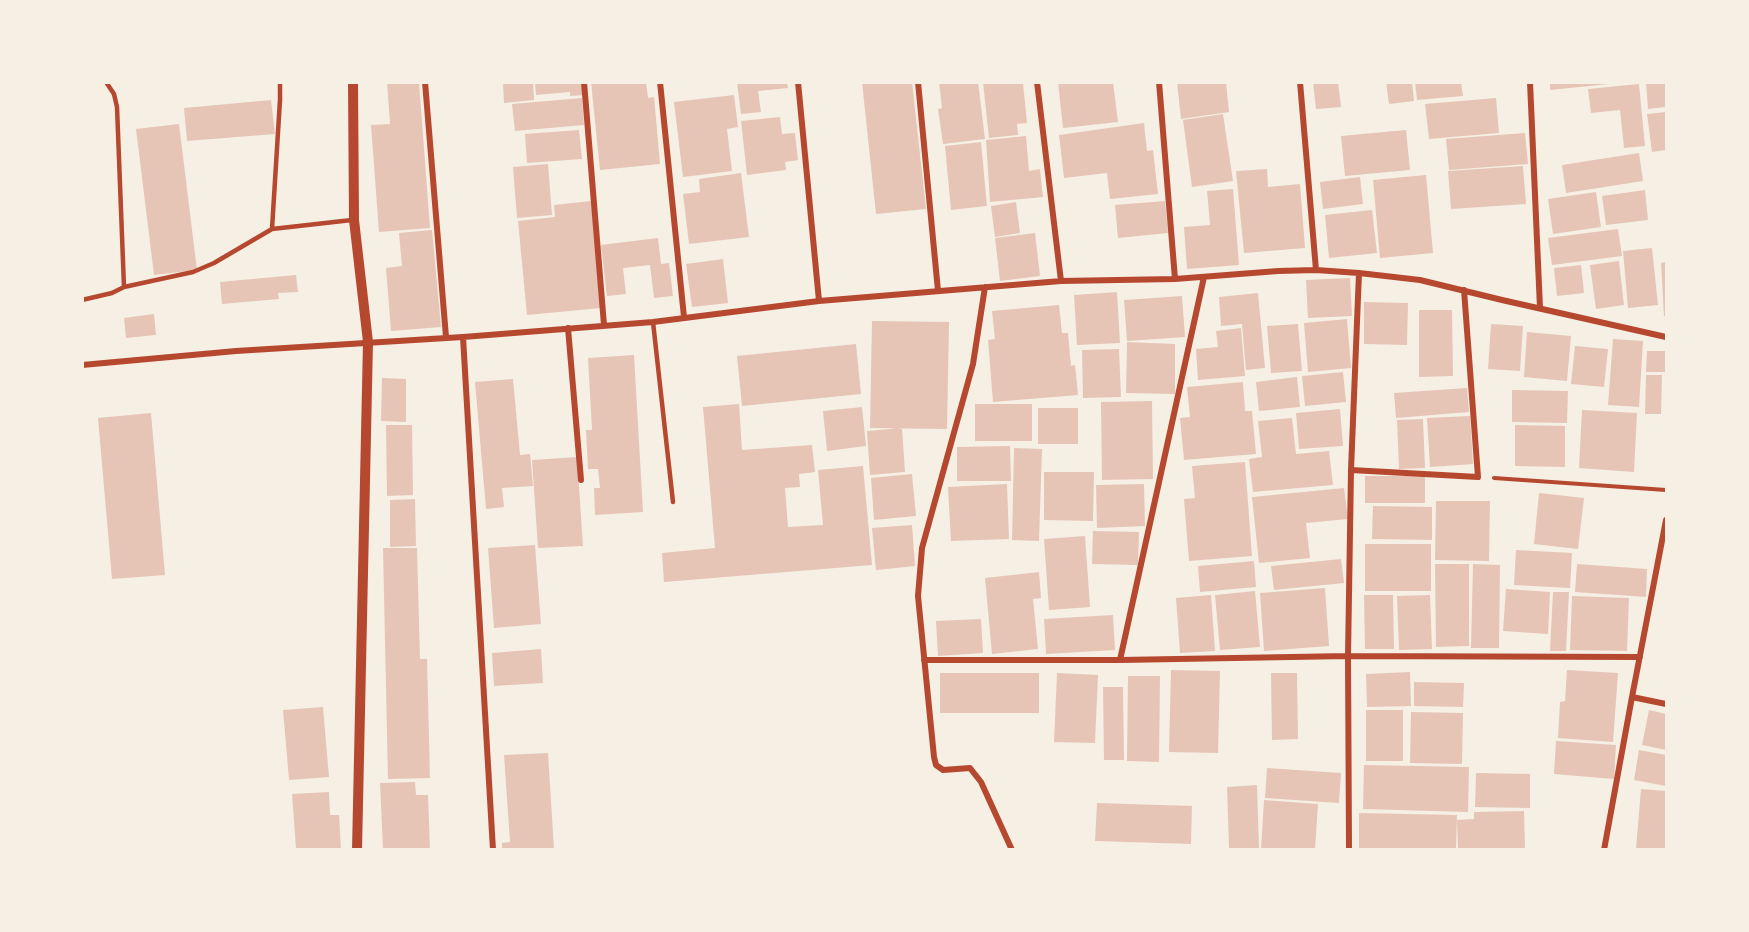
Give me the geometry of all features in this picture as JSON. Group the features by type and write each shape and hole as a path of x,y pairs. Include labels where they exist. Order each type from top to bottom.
{"street":[{"path":"353,82 354,220 369,342 357,849"},
{"path":"425,82 446,337"},
{"path":"584,82 604,325"},
{"path":"660,82 684,317"},
{"path":"798,82 819,301"},
{"path":"918,82 938,291"},
{"path":"1037,82 1061,280"},
{"path":"1159,82 1175,279"},
{"path":"1300,82 1316,270"},
{"path":"1530,82 1539,308"},
{"path":"82,365 236,351 653,322 819,301 1061,280 1175,279 1316,270 1420,280 1666,337"},
{"path":"1349,849 1348,656 1351,470 1359,273"},
{"path":"1120,660 1204,277"},
{"path":"985,287 973,364 922,548 918,596 933,757 936,765 943,770 970,768 976,775 1012,849"},
{"path":"1351,470 1478,477 1464,290"},
{"path":"568,328 581,480"},
{"path":"463,337 493,849"},
{"path":"1604,849 1666,520"},
{"path":"924,660 1120,660 1348,656 1640,657"},
{"path":"1632,697 1666,704"}],"lane":[{"path":"106,82 114,94 117,107 124,287"},
{"path":"272,229 280,82"},
{"path":"82,300 112,293 124,287 193,272 214,263 272,229 354,220"},
{"path":"653,322 673,502"}],"path":[{"path":"1478,477 1666,490"}],"building":[{"path":"387,82 419,82 430,228 379,232 371,125 390,124"},
{"path":"503,82 533,82 534,100 504,103"},
{"path":"535,82 583,82 585,95 570,96 570,92 536,95"},
{"path":"591,82 646,82 648,98 654,97 660,164 600,170"},
{"path":"737,82 787,82 788,88 758,91 761,112 741,114"},
{"path":"862,82 912,82 926,209 876,214"},
{"path":"939,82 978,82 985,139 943,144 938,109 942,108"},
{"path":"983,82 1023,83 1027,123 1017,124 1018,135 989,138"},
{"path":"1058,82 1113,82 1118,122 1063,128"},
{"path":"1177,82 1226,82 1229,112 1181,119"},
{"path":"1313,82 1338,82 1341,107 1316,109"},
{"path":"1386,82 1412,82 1414,101 1389,104"},
{"path":"1415,82 1461,82 1463,96 1417,100"},
{"path":"1550,82 1609,82 1609,84 1550,90"},
{"path":"1646,82 1665,82 1666,107 1648,109"},
{"path":"1639,84 1645,146 1624,148 1620,110 1591,113 1588,89"},
{"path":"734,95 738,127 727,129 732,171 683,177 674,102"},
{"path":"582,98 584,125 515,131 512,104"},
{"path":"1496,98 1499,133 1429,139 1425,104"},
{"path":"271,100 275,134 187,141 184,108"},
{"path":"1666,112 1666,150 1652,152 1647,114"},
{"path":"1223,114 1233,181 1192,187 1183,120"},
{"path":"780,117 782,134 795,133 798,160 785,162 786,170 747,175 741,121"},
{"path":"1144,123 1147,151 1153,150 1158,194 1110,199 1107,173 1064,178 1059,135"},
{"path":"179,124 197,270 154,275 136,129"},
{"path":"579,130 582,159 527,163 525,134"},
{"path":"1406,130 1410,170 1345,176 1341,136"},
{"path":"1525,133 1528,164 1449,170 1446,139"},
{"path":"1026,136 1029,171 1040,169 1043,197 990,202 986,140"},
{"path":"981,142 987,206 951,210 945,146"},
{"path":"1639,153 1643,181 1566,193 1562,165"},
{"path":"548,164 552,215 517,218 513,167"},
{"path":"1523,166 1526,204 1451,209 1448,171"},
{"path":"1267,169 1268,187 1300,184 1305,248 1244,253 1236,171"},
{"path":"741,173 749,237 689,244 683,194 700,192 699,179"},
{"path":"1426,175 1433,253 1380,258 1373,180"},
{"path":"1360,177 1363,204 1323,209 1320,182"},
{"path":"1233,189 1239,265 1187,269 1184,227 1210,225 1207,191"},
{"path":"1645,190 1648,220 1606,225 1602,196"},
{"path":"1596,192 1601,227 1553,234 1548,199"},
{"path":"591,201 601,308 527,315 518,221 555,217 554,205"},
{"path":"1165,201 1168,233 1118,238 1115,205"},
{"path":"1016,202 1020,233 995,237 991,206"},
{"path":"1372,210 1377,253 1329,258 1325,215"},
{"path":"1618,229 1622,256 1552,265 1548,238"},
{"path":"432,230 441,327 391,331 386,268 402,266 399,233"},
{"path":"1035,233 1040,276 1000,281 995,238"},
{"path":"658,238 661,264 669,263 673,296 654,298 650,265 623,268 626,294 607,296 601,245"},
{"path":"1652,248 1658,305 1628,308 1623,251"},
{"path":"723,259 728,303 692,307 686,264"},
{"path":"1619,261 1624,305 1596,309 1590,265"},
{"path":"1666,262 1666,316 1664,316 1661,263"},
{"path":"1581,265 1584,293 1557,296 1554,268"},
{"path":"296,275 298,292 278,293 279,299 222,304 220,282"},
{"path":"1350,278 1352,316 1308,318 1306,280"},
{"path":"1117,292 1120,343 1077,345 1074,295"},
{"path":"1258,293 1265,368 1246,370 1242,324 1221,326 1219,297"},
{"path":"1182,296 1185,337 1127,341 1124,300"},
{"path":"1364,302 1408,303 1407,345 1364,344"},
{"path":"1059,305 1062,333 1068,333 1071,366 1075,365 1078,395 993,402 988,340 995,339 992,311"},
{"path":"1419,310 1452,310 1453,376 1419,377"},
{"path":"154,314 156,335 126,338 124,318"},
{"path":"1347,319 1351,368 1308,372 1304,323"},
{"path":"872,321 949,322 947,429 870,428"},
{"path":"1298,324 1302,371 1271,373 1267,326"},
{"path":"1491,324 1523,326 1520,371 1488,369"},
{"path":"1241,328 1245,376 1198,380 1196,349 1218,347 1216,331"},
{"path":"1527,332 1571,336 1567,381 1524,377"},
{"path":"1613,339 1643,341 1639,407 1608,405"},
{"path":"1127,342 1175,344 1175,394 1126,393"},
{"path":"856,344 861,394 742,406 737,356"},
{"path":"1575,346 1608,349 1604,387 1571,384"},
{"path":"1119,349 1121,397 1083,398 1082,350"},
{"path":"1647,351 1666,351 1666,372 1646,372"},
{"path":"634,355 643,512 595,515 594,488 600,488 598,469 588,469 586,430 592,430 588,358"},
{"path":"1343,372 1346,402 1305,406 1302,376"},
{"path":"1646,375 1662,375 1661,414 1645,414"},
{"path":"1297,377 1300,407 1259,411 1256,382"},
{"path":"382,378 406,379 406,422 381,421"},
{"path":"513,379 520,455 530,454 533,486 502,488 504,507 486,509 475,382"},
{"path":"1243,382 1245,411 1252,411 1256,454 1184,460 1180,418 1190,417 1187,387"},
{"path":"1467,388 1469,412 1396,418 1394,393"},
{"path":"1512,390 1568,391 1567,423 1512,422"},
{"path":"1152,401 1153,479 1102,480 1101,402"},
{"path":"739,404 742,450 812,445 815,472 799,474 800,487 785,488 788,527 823,525 818,470 863,466 872,565 664,582 662,553 715,548 703,407"},
{"path":"975,404 1032,404 1032,441 975,441"},
{"path":"862,407 866,446 827,451 823,411"},
{"path":"1038,408 1078,408 1078,444 1038,444"},
{"path":"1340,409 1343,446 1299,449 1296,413"},
{"path":"1582,410 1637,413 1634,472 1579,468"},
{"path":"151,413 165,575 112,579 98,418"},
{"path":"1470,416 1473,464 1430,467 1427,418"},
{"path":"1292,418 1296,454 1329,451 1333,485 1253,492 1249,459 1262,457 1258,421"},
{"path":"1423,419 1425,468 1399,469 1397,420"},
{"path":"386,425 412,425 413,495 387,496"},
{"path":"1515,425 1565,426 1565,467 1515,466"},
{"path":"902,428 905,472 870,475 867,431"},
{"path":"1010,446 1011,481 957,481 957,447"},
{"path":"1014,448 1042,449 1039,541 1012,540"},
{"path":"577,457 583,546 538,548 532,460"},
{"path":"1245,462 1252,556 1189,561 1184,499 1195,498 1192,466"},
{"path":"1044,472 1094,472 1093,521 1044,520"},
{"path":"912,474 916,516 874,520 871,478"},
{"path":"1365,476 1425,476 1425,503 1365,503"},
{"path":"1007,484 1009,539 951,541 948,487"},
{"path":"1144,484 1145,526 1097,528 1096,485"},
{"path":"1344,488 1348,519 1306,523 1310,558 1259,563 1252,497"},
{"path":"1539,493 1584,498 1578,549 1534,544"},
{"path":"415,499 416,546 390,547 390,500"},
{"path":"1436,501 1490,501 1489,561 1435,560"},
{"path":"1373,506 1432,507 1432,540 1372,539"},
{"path":"912,525 915,566 876,570 872,528"},
{"path":"1093,531 1139,532 1138,565 1092,564"},
{"path":"1085,536 1090,607 1049,610 1044,539"},
{"path":"1365,544 1431,544 1431,591 1365,591"},
{"path":"535,545 541,624 494,628 488,548"},
{"path":"383,548 417,548 420,659 427,659 430,778 388,779"},
{"path":"1516,550 1572,553 1570,588 1514,585"},
{"path":"1341,559 1344,583 1274,590 1271,566"},
{"path":"1254,561 1256,587 1200,592 1198,566"},
{"path":"1435,564 1469,564 1469,646 1436,647"},
{"path":"1473,564 1500,565 1499,648 1471,648"},
{"path":"1577,564 1647,569 1646,597 1575,592"},
{"path":"1039,572 1041,598 1033,599 1038,649 992,654 985,578"},
{"path":"1325,588 1329,646 1264,651 1260,593"},
{"path":"1506,589 1550,592 1548,634 1503,631"},
{"path":"1255,591 1260,647 1220,650 1215,595"},
{"path":"1553,592 1569,592 1566,651 1550,651"},
{"path":"1211,595 1215,651 1180,653 1176,598"},
{"path":"1364,595 1393,595 1394,649 1365,649"},
{"path":"1430,595 1432,649 1399,650 1397,596"},
{"path":"1572,596 1629,598 1627,651 1570,650"},
{"path":"1113,615 1115,650 1046,654 1044,619"},
{"path":"981,619 983,653 938,656 936,621"},
{"path":"541,649 543,683 494,686 492,653"},
{"path":"1171,670 1220,671 1218,753 1169,752"},
{"path":"1567,670 1618,673 1613,742 1558,738 1560,702 1565,701"},
{"path":"1410,672 1411,706 1367,707 1366,674"},
{"path":"940,673 1039,673 1039,713 940,713"},
{"path":"1057,673 1098,675 1095,743 1054,742"},
{"path":"1271,673 1297,673 1298,739 1272,740"},
{"path":"1128,676 1160,676 1159,762 1127,761"},
{"path":"1414,682 1464,683 1463,707 1414,706"},
{"path":"1103,687 1123,687 1124,760 1104,760"},
{"path":"323,707 329,777 289,780 283,710"},
{"path":"1366,710 1403,710 1403,761 1366,761"},
{"path":"1649,710 1666,714 1666,750 1642,745"},
{"path":"1411,712 1463,713 1462,764 1410,763"},
{"path":"1556,741 1616,745 1614,779 1554,774"},
{"path":"1639,750 1666,755 1666,786 1634,780"},
{"path":"548,753 554,849 502,849 502,843 510,842 504,755"},
{"path":"1364,765 1469,767 1468,812 1363,809"},
{"path":"1267,768 1341,773 1339,803 1265,798"},
{"path":"1476,773 1530,774 1530,808 1475,807"},
{"path":"415,782 416,795 428,795 430,849 383,849 380,783"},
{"path":"1257,785 1259,849 1229,849 1227,787"},
{"path":"1641,789 1666,791 1666,849 1636,849"},
{"path":"329,792 330,815 339,815 341,849 296,849 292,794"},
{"path":"1264,800 1318,804 1315,849 1261,849"},
{"path":"1097,803 1192,806 1191,844 1095,841"},
{"path":"1524,811 1525,849 1458,849 1457,820 1474,819 1474,812"},
{"path":"1359,813 1457,815 1456,849 1359,849"}]}
